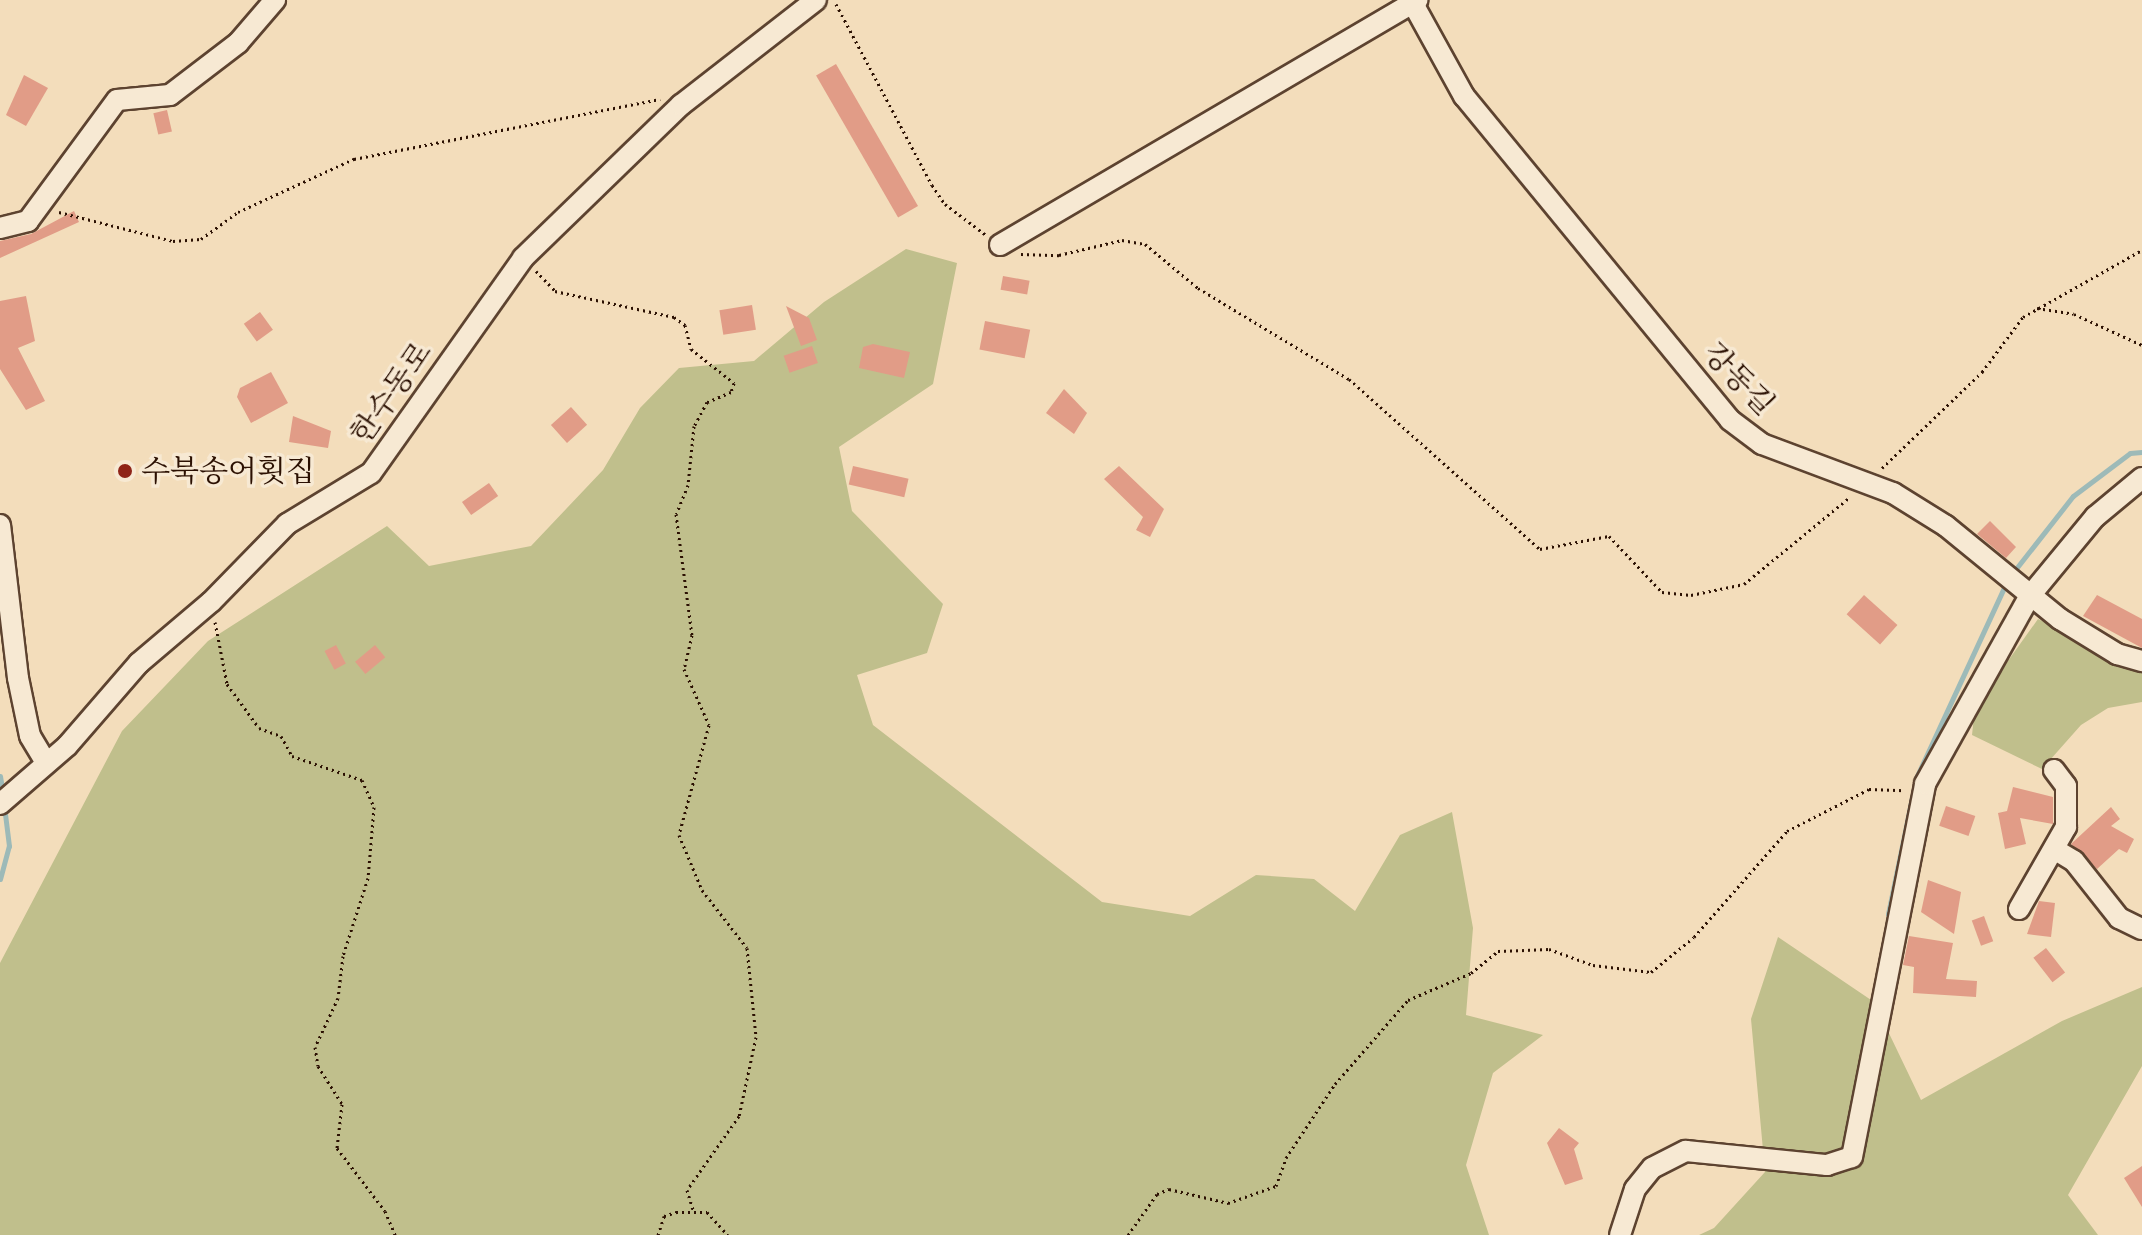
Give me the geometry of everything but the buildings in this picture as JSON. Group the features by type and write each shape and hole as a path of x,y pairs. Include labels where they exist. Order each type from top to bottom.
{"street":[{"path":"0,228 28,221 117,100 170,95 238,43 275,0"},
{"name":"한수동로","path":"0,804 45,761 67,746 139,663 211,602 287,524 371,473 525,257 692,97 816,0"},
{"path":"1000,245 1414,1"},
{"name":"강동길","path":"1414,1 1464,96 1730,420 1762,444 1867,482 1946,526 2022,592 2117,654 2142,661"},
{"path":"1620,1235 1635,1189 1652,1168 1686,1151 1827,1165 1852,1157 1925,784 2022,592 2095,517 2142,478"},
{"path":"0,525 18,678 30,736 45,761"},
{"path":"2019,909 2054,849 2068,800 2054,770"},
{"path":"2054,849 2074,861 2119,918 2142,929"}],"path":[{"path":"835,0 932,185 945,204 1000,245 1044,256 1122,240 1145,244 1198,288 1349,379 1540,549 1597,534 1609,536 1662,592 1691,595 1744,584 1867,482 1963,392 2037,308 2142,250"},
{"path":"42,204 84,222 173,241 201,239 238,212 354,159 638,100 692,97"},
{"path":"525,257 555,291 674,317 685,325 691,349 734,383 731,392 707,402 694,426 688,485 676,514 692,635 684,669 709,725 679,835 702,890 747,948 756,1037 739,1116 687,1190 694,1213"},
{"path":"2037,308 2074,314 2142,345"},
{"path":"211,602 227,684 241,706 259,728 281,736 292,756 362,780 374,807 368,878 343,956 338,998 315,1047 318,1066 342,1104 337,1148 385,1211 395,1235"},
{"path":"1128,1235 1157,1194 1169,1189 1228,1203 1276,1186 1286,1158 1335,1084 1408,1000 1471,973 1486,956 1549,949 1593,965 1651,972 1694,937 1798,824 1869,789 1896,792 1925,784"},
{"path":"658,1235 664,1216 707,1212 728,1235"}],"shaded area":[{"path":"906,249 957,263 933,384 839,447 852,511 943,604 927,653 857,675 873,725 1102,902 1190,916 1256,875 1314,879 1355,911 1400,835 1452,812 1473,928 1466,1015 1543,1035 1493,1073 1466,1165 1489,1235 0,1235 0,963 122,731 208,641 387,526 429,566 531,546 603,470 640,408 679,368 754,361 824,302"},
{"path":"2038,619 2142,669 2142,702 2108,708 2081,725 2042,769 1972,735 1975,707"},
{"path":"1778,937 1874,1002 1921,1100 2062,1021 2142,987 2142,1066 2068,1195 2098,1235 1699,1235 1714,1228 1765,1172 1751,1019"}],"waterway":[{"path":"2011,575 2073,496 2130,453 2142,452"},
{"path":"1916,778 2006,583"},
{"path":"0,776 3,796"},
{"path":"1888,914 1912,797"},
{"path":"0,879 9,846 4,806"}],"place":[{"name":"수북송어횟집","path":"125,471"}]}
